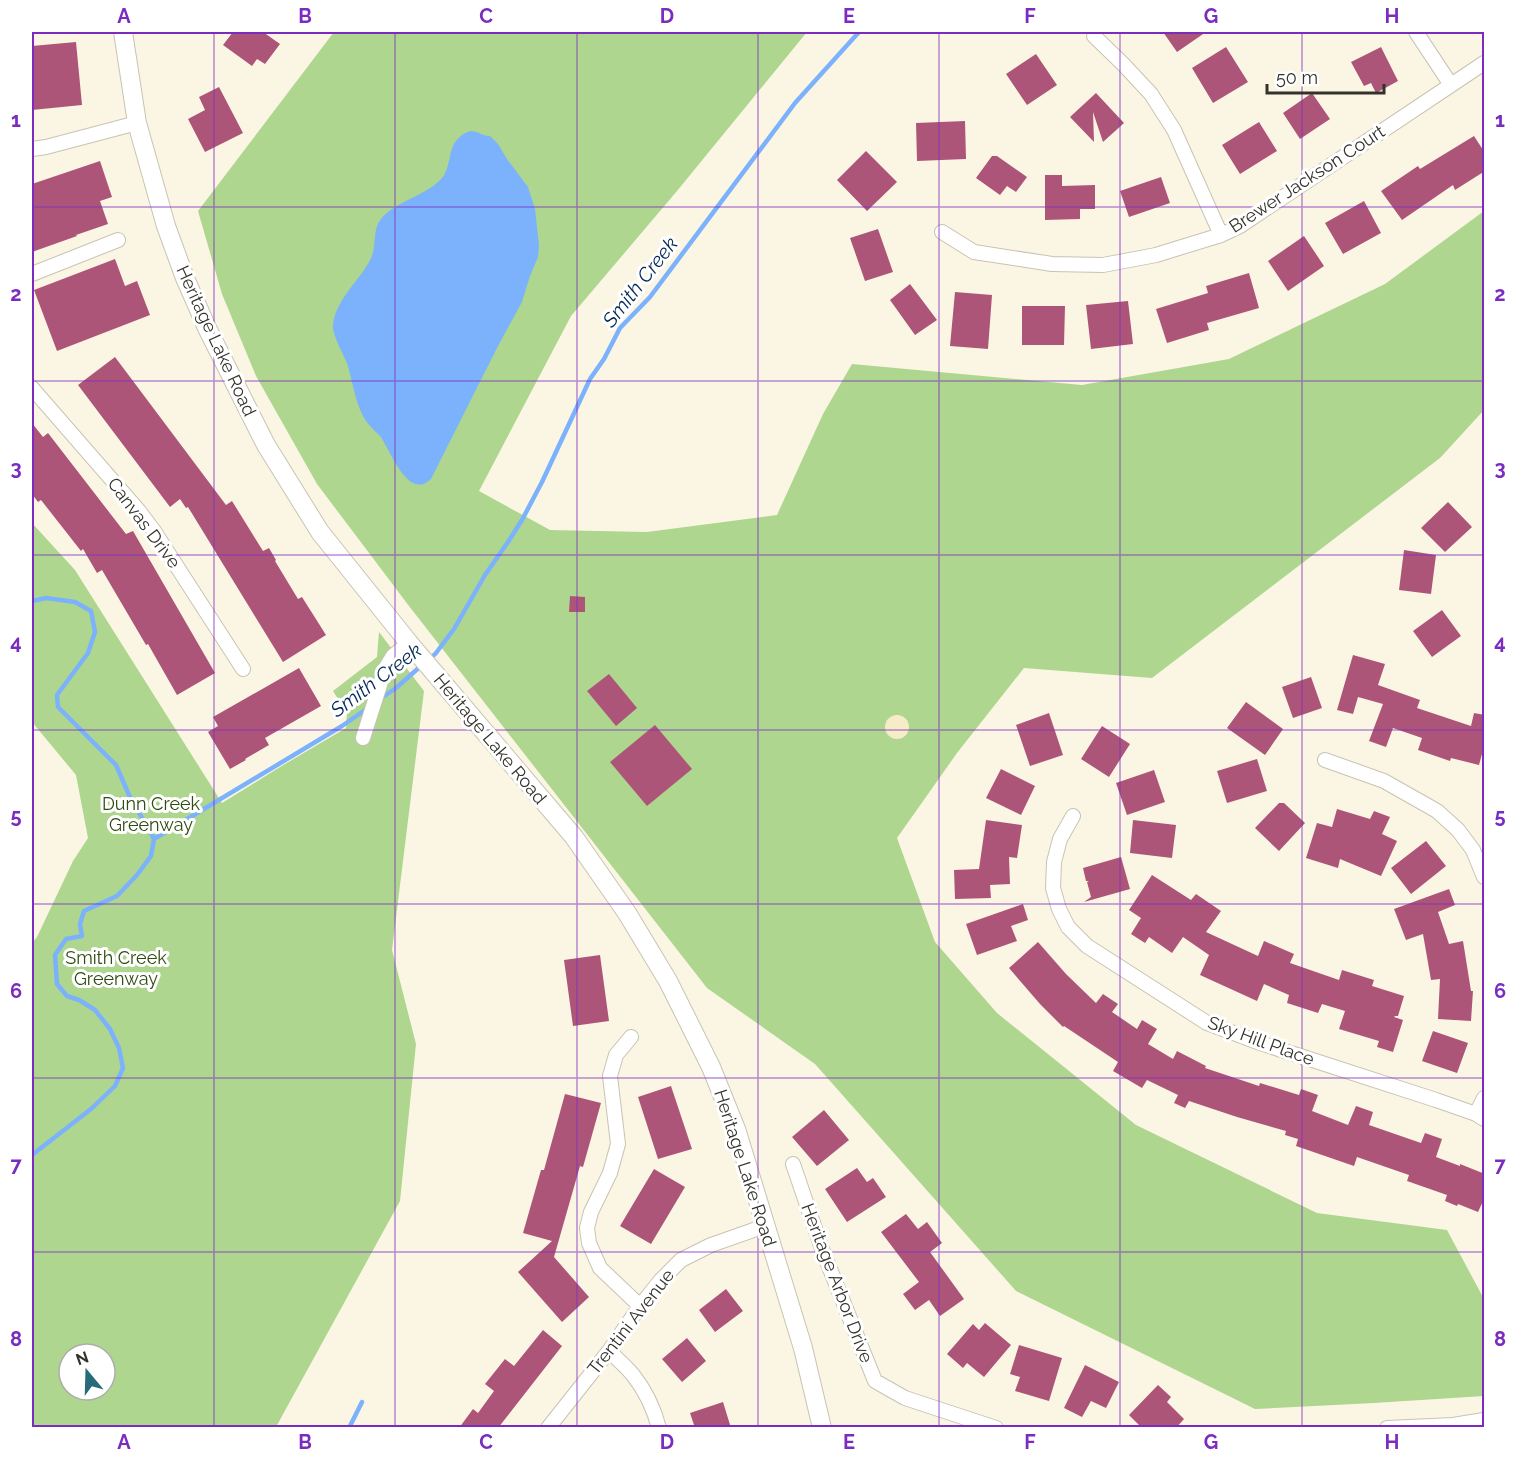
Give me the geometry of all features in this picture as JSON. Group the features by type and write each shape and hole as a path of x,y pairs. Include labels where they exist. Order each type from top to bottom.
{"main road":[{"name":"Heritage Lake Road","path":"123,32 137,123 166,226 185,279 207,328 266,445 320,532 409,643 574,837 639,932 668,981 711,1066 736,1129 803,1348 822,1428"}],"street":[{"path":"1416,32 1451,85"},
{"path":"1094,36 1151,94 1173,130 1221,235"},
{"name":"Brewer Jackson Court","path":"942,232 974,252 1052,264 1103,265 1156,255 1221,235 1239,226 1485,63"},
{"path":"32,149 137,123"},
{"path":"32,274 118,240"},
{"name":"Canvas Drive","path":"32,388 139,511 243,669"},
{"path":"363,738 385,669 393,656 409,643"},
{"path":"1325,760 1384,781 1437,811 1458,831 1473,850 1485,877"},
{"name":"Sky Hill Place","path":"1073,816 1060,839 1054,862 1053,888 1059,909 1068,927 1087,946 1207,1023 1260,1044 1480,1116"},
{"path":"631,1037 616,1055 610,1076 618,1144 610,1173 591,1212 587,1228 589,1243 600,1268 640,1306"},
{"path":"1480,1116 1485,1098"},
{"name":"Heritage Arbor Drive","path":"793,1164 822,1249 875,1381 905,1398 996,1428"},
{"name":"Trentini Avenue","path":"548,1428 609,1351 640,1306 681,1260 711,1245 765,1226"},
{"path":"609,1351 633,1374 656,1416 659,1428"},
{"path":"1388,1428 1453,1425 1485,1420"}],"green space":[{"path":"334,32 807,32 571,316 479,491 550,530 647,532 777,515 823,414 852,364 1082,385 1229,359 1385,284 1484,211 1484,410 1440,458 1152,678 1024,668 957,753 897,838 935,942 997,1013 1136,1125 1317,1213 1447,1230 1484,1299 1484,1396 1255,1409 1016,1291 815,1064 707,988 409,606 317,484 256,376 222,294 198,211"},
{"path":"32,523 75,570 222,803 346,728 347,713 333,691 377,657 379,632 424,691 392,950 416,1044 400,1201 276,1427 32,1427 32,943 73,861 88,838 76,775 32,722"}],"sand":[{"path":"897,715 905,719 909,727 905,735 897,739 889,735 885,727 889,719"}],"water":[{"path":"470,131 490,136 528,187 535,209 538,257 522,302 431,479 423,484 415,484 407,479 380,436 363,416 333,325 343,298 371,258 378,223 393,208 438,182 447,170 456,141 461,135"}],"building":[{"path":"233,32 263,32 280,44 265,64 257,59 252,66 223,45"},
{"path":"1163,32 1206,32 1177,52"},
{"path":"76,42 82,105 32,110 32,46"},
{"path":"1226,47 1248,82 1213,103 1192,68"},
{"path":"1381,47 1398,81 1376,93 1371,83 1364,86 1351,62"},
{"path":"1036,54 1057,85 1027,105 1006,74"},
{"path":"219,87 243,133 205,152 188,119 205,110 199,97"},
{"path":"1096,93 1124,123 1103,142 1093,112 1094,142 1070,117"},
{"path":"1312,93 1330,119 1300,139 1283,113"},
{"path":"965,121 966,159 917,161 916,123"},
{"path":"1259,122 1277,151 1240,174 1222,145"},
{"path":"1474,136 1485,153 1485,171 1455,190 1453,185 1402,220 1381,191 1418,166 1420,169"},
{"path":"866,151 897,182 867,211 837,180"},
{"path":"992,156 997,156 1027,177 1016,192 1007,186 1000,195 976,178"},
{"path":"100,161 112,197 100,201 108,224 32,252 32,184"},
{"path":"1045,175 1062,175 1062,186 1095,185 1095,209 1080,209 1080,219 1045,220"},
{"path":"1161,177 1170,203 1129,217 1120,191"},
{"path":"1364,201 1381,233 1343,254 1325,223"},
{"path":"878,229 893,272 865,281 850,238"},
{"path":"1304,236 1324,266 1288,291 1268,261"},
{"path":"115,259 125,286 137,281 150,315 57,351 34,290"},
{"path":"1249,273 1259,308 1207,323 1209,330 1167,343 1156,309 1208,293 1206,286"},
{"path":"910,284 937,320 915,335 890,300"},
{"path":"955,292 992,295 988,349 950,346"},
{"path":"1128,301 1133,344 1091,349 1086,305"},
{"path":"1022,306 1065,306 1064,345 1022,345"},
{"path":"115,357 226,505 232,501 263,551 269,548 298,599 302,597 326,635 283,662 188,507 186,508 180,499 170,507 78,385"},
{"path":"32,423 43,437 48,433 126,534 133,531 215,673 177,695 102,570 97,573 83,549 81,551 41,500 38,502 32,494"},
{"path":"1448,502 1472,527 1445,552 1421,528"},
{"path":"1404,550 1436,555 1431,594 1399,590"},
{"path":"570,596 585,597 585,612 569,612"},
{"path":"1442,610 1461,636 1432,657 1413,631"},
{"path":"1353,655 1385,664 1378,685 1420,700 1417,708 1471,726 1474,713 1485,715 1485,743 1479,765 1451,758 1450,761 1418,750 1422,738 1393,728 1386,747 1369,741 1383,704 1358,697 1353,714 1337,710"},
{"path":"299,668 321,706 265,738 269,745 230,769 208,732 218,726 213,717"},
{"path":"609,674 637,708 616,726 587,691"},
{"path":"1311,677 1322,708 1293,718 1282,687"},
{"path":"1246,702 1283,729 1265,755 1227,728"},
{"path":"1049,713 1063,755 1030,766 1016,725"},
{"path":"655,725 692,769 647,806 610,762"},
{"path":"1102,726 1130,744 1109,777 1081,759"},
{"path":"1257,759 1267,791 1227,803 1217,771"},
{"path":"1001,769 1035,786 1021,815 986,798"},
{"path":"1154,770 1165,802 1127,815 1116,783"},
{"path":"1279,803 1284,803 1305,823 1279,851 1255,828"},
{"path":"1337,809 1370,819 1374,811 1390,817 1382,834 1397,841 1381,876 1340,859 1338,868 1306,858 1317,823 1332,827"},
{"path":"986,820 1022,825 1017,858 1009,857 1010,884 990,885 991,898 955,899 954,870 979,869"},
{"path":"1133,820 1176,825 1172,858 1130,853"},
{"path":"1426,841 1446,866 1411,894 1391,868"},
{"path":"1121,857 1130,889 1084,902 1091,897 1087,882 1089,881 1086,881 1083,868"},
{"path":"1152,875 1191,900 1196,894 1221,911 1206,932 1258,956 1264,941 1294,954 1290,963 1339,980 1342,970 1374,980 1372,986 1404,996 1398,1016 1394,1017 1403,1020 1393,1052 1377,1047 1379,1041 1339,1029 1345,1011 1322,1004 1318,1013 1287,1003 1289,995 1264,984 1257,1001 1200,975 1209,955 1183,937 1172,953 1149,937 1145,943 1131,934 1141,918 1129,910"},
{"path":"1449,889 1455,905 1438,912 1449,944 1463,941 1471,991 1473,991 1471,1021 1438,1019 1440,979 1431,980 1423,934 1406,940 1394,909"},
{"path":"1023,904 1028,920 1011,926 1017,941 977,955 966,924"},
{"path":"1038,942 1096,1003 1103,994 1118,1004 1112,1012 1137,1029 1142,1020 1157,1029 1148,1044 1173,1059 1177,1051 1206,1066 1205,1068 1259,1086 1260,1083 1299,1095 1301,1089 1318,1095 1312,1111 1348,1125 1356,1106 1373,1112 1369,1125 1421,1143 1425,1133 1442,1139 1436,1157 1485,1174 1485,1197 1478,1212 1445,1201 1447,1195 1407,1181 1409,1175 1357,1157 1354,1166 1296,1146 1298,1139 1285,1135 1286,1131 1189,1101 1185,1108 1174,1103 1178,1095 1147,1080 1142,1088 1113,1071 1118,1062 1063,1027 1009,968"},
{"path":"600,955 609,1021 573,1026 564,960"},
{"path":"1433,1031 1468,1043 1457,1073 1422,1061"},
{"path":"671,1086 692,1149 658,1159 638,1097"},
{"path":"565,1094 601,1103 554,1257 589,1297 562,1322 518,1272 552,1241 523,1233 541,1170 544,1170"},
{"path":"824,1110 849,1140 817,1166 792,1137"},
{"path":"857,1168 867,1182 873,1178 886,1197 847,1222 825,1189"},
{"path":"654,1169 685,1187 651,1244 620,1226"},
{"path":"906,1214 918,1229 927,1222 942,1243 930,1252 964,1299 940,1316 929,1300 915,1310 903,1294 919,1282 881,1232"},
{"path":"726,1289 743,1311 715,1332 699,1310"},
{"path":"985,1323 1011,1345 984,1377 967,1363 963,1368 947,1354 973,1324 979,1330"},
{"path":"543,1330 562,1346 498,1428 459,1428 473,1409 478,1413 494,1391 485,1384 505,1359 514,1366"},
{"path":"687,1338 706,1361 682,1382 662,1359"},
{"path":"1019,1345 1062,1358 1049,1401 1015,1391 1020,1377 1010,1374"},
{"path":"1085,1365 1119,1382 1106,1408 1091,1401 1082,1417 1064,1408"},
{"path":"1158,1385 1171,1397 1167,1402 1184,1419 1176,1428 1142,1428 1129,1415"},
{"path":"723,1402 731,1428 695,1428 690,1413"}],"waterway":[{"name":"Smith Creek","path":"429,660 454,629 485,575 522,520 590,379 604,359 620,328 650,297 795,103 859,32"},
{"path":"32,601 46,598 75,602 91,611 95,632 88,653 57,695 58,707 116,765 129,795 154,839"},
{"name":"Smith Creek","path":"380,699 422,665"},
{"name":"Smith Creek","path":"32,1155 91,1109 115,1086 123,1068 119,1048 110,1029 95,1010 67,996 57,984 55,955 66,939 82,936 80,924 84,911 117,896 151,856 154,839 368,708"},
{"path":"349,1428 362,1402"}],"park label":[{"name":"Dunn Creek Greenway","path":"151,814"},
{"name":"Smith Creek Greenway","path":"116,968"}]}
